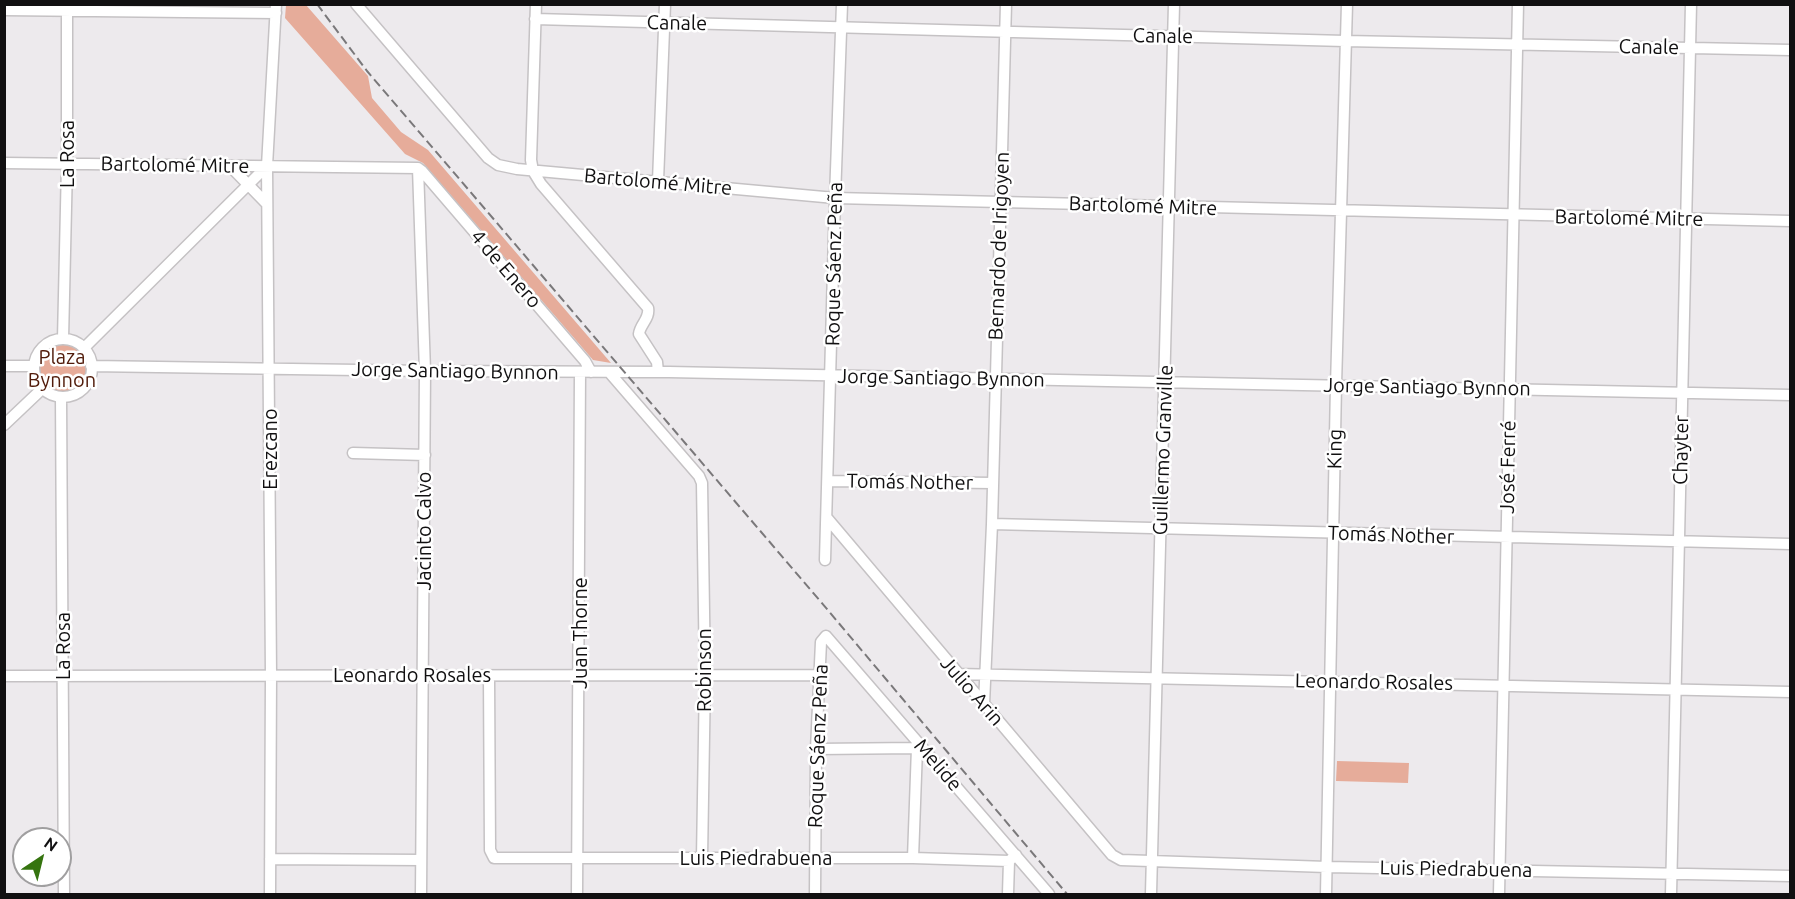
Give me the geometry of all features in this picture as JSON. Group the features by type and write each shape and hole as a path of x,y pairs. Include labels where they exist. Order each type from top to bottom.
{"street":[{"name":"Bartolomé Mitre","path":"356,4 488,158 498,165 533,171 835,198 1168,208 1791,221"},
{"path":"536,4 531,160 533,171 541,184 648,308 648,316 640,327 639,334 657,362 658,372"},
{"path":"658,181 665,4"},
{"name":"Roque Sáenz Peña","path":"825,560 842,4"},
{"name":"Bernardo de Irigoyen","path":"984,704 992,524 1006,4"},
{"name":"Guillermo Granville","path":"1150,894 1174,4"},
{"name":"King","path":"1326,894 1336,386 1347,4"},
{"name":"José Ferré","path":"1499,894 1518,4"},
{"name":"Chayter","path":"1671,894 1691,4"},
{"path":"4,10 67,7 276,9"},
{"name":"La Rosa","path":"63,339 67,164 67,7"},
{"name":"Erezcano","path":"270,894 272,675 267,166 276,9"},
{"name":"Canale","path":"535,19 1345,41 1791,50"},
{"name":"Bartolomé Mitre","path":"4,163 418,168"},
{"path":"230,166 267,204"},
{"path":"84,348 267,166"},
{"name":"Jacinto Calvo","path":"418,168 425,371 421,894"},
{"name":"4 de Enero","path":"418,168 585,361 586,372"},
{"path":"63,339 71,340 84,348 88,353 91,366 90,376 80,391 62,397 52,395 43,388 34,375 34,366 40,350 46,344 63,339"},
{"path":"4,366 34,366"},
{"name":"Jorge Santiago Bynnon","path":"91,366 658,372 1791,395"},
{"name":"Juan Thorne","path":"577,894 586,372"},
{"name":"Robinson","path":"609,372 699,476 702,483 705,676 702,858"},
{"path":"4,425 43,388"},
{"name":"La Rosa","path":"62,397 64,894"},
{"path":"353,453 425,455"},
{"name":"Tomás Nother","path":"828,481 993,483"},
{"name":"Julio Arin","path":"827,518 1112,855 1121,860"},
{"name":"Tomás Nother","path":"992,524 1791,544"},
{"name":"Roque Sáenz Peña","path":"815,894 816,749 821,642 826,636"},
{"name":"Melide","path":"826,636 1012,858 1049,894"},
{"name":"Leonardo Rosales","path":"957,674 1791,692"},
{"name":"Leonardo Rosales","path":"4,676 820,675"},
{"name":"Luis Piedrabuena","path":"489,676 490,850 495,858 578,860 1012,858"},
{"path":"816,749 919,747 913,858"},
{"path":"270,858 421,860"},
{"path":"1008,894 1012,858"},
{"name":"Luis Piedrabuena","path":"1121,860 1327,867 1791,876"}],"green space":[{"path":"286,5 306,5 368,76 372,98 401,132 428,150 611,363 593,360 423,163 405,154 285,18"},
{"name":"Plaza Bynnon","path":"57,343 67,343 80,350 87,363 87,373 80,386 67,393 57,393 48,389 41,382 37,373 37,363 41,354 48,347"},
{"path":"1337,761 1409,763 1408,783 1336,781"}],"railway":[{"path":"317,4 367,71 1067,894"}]}
